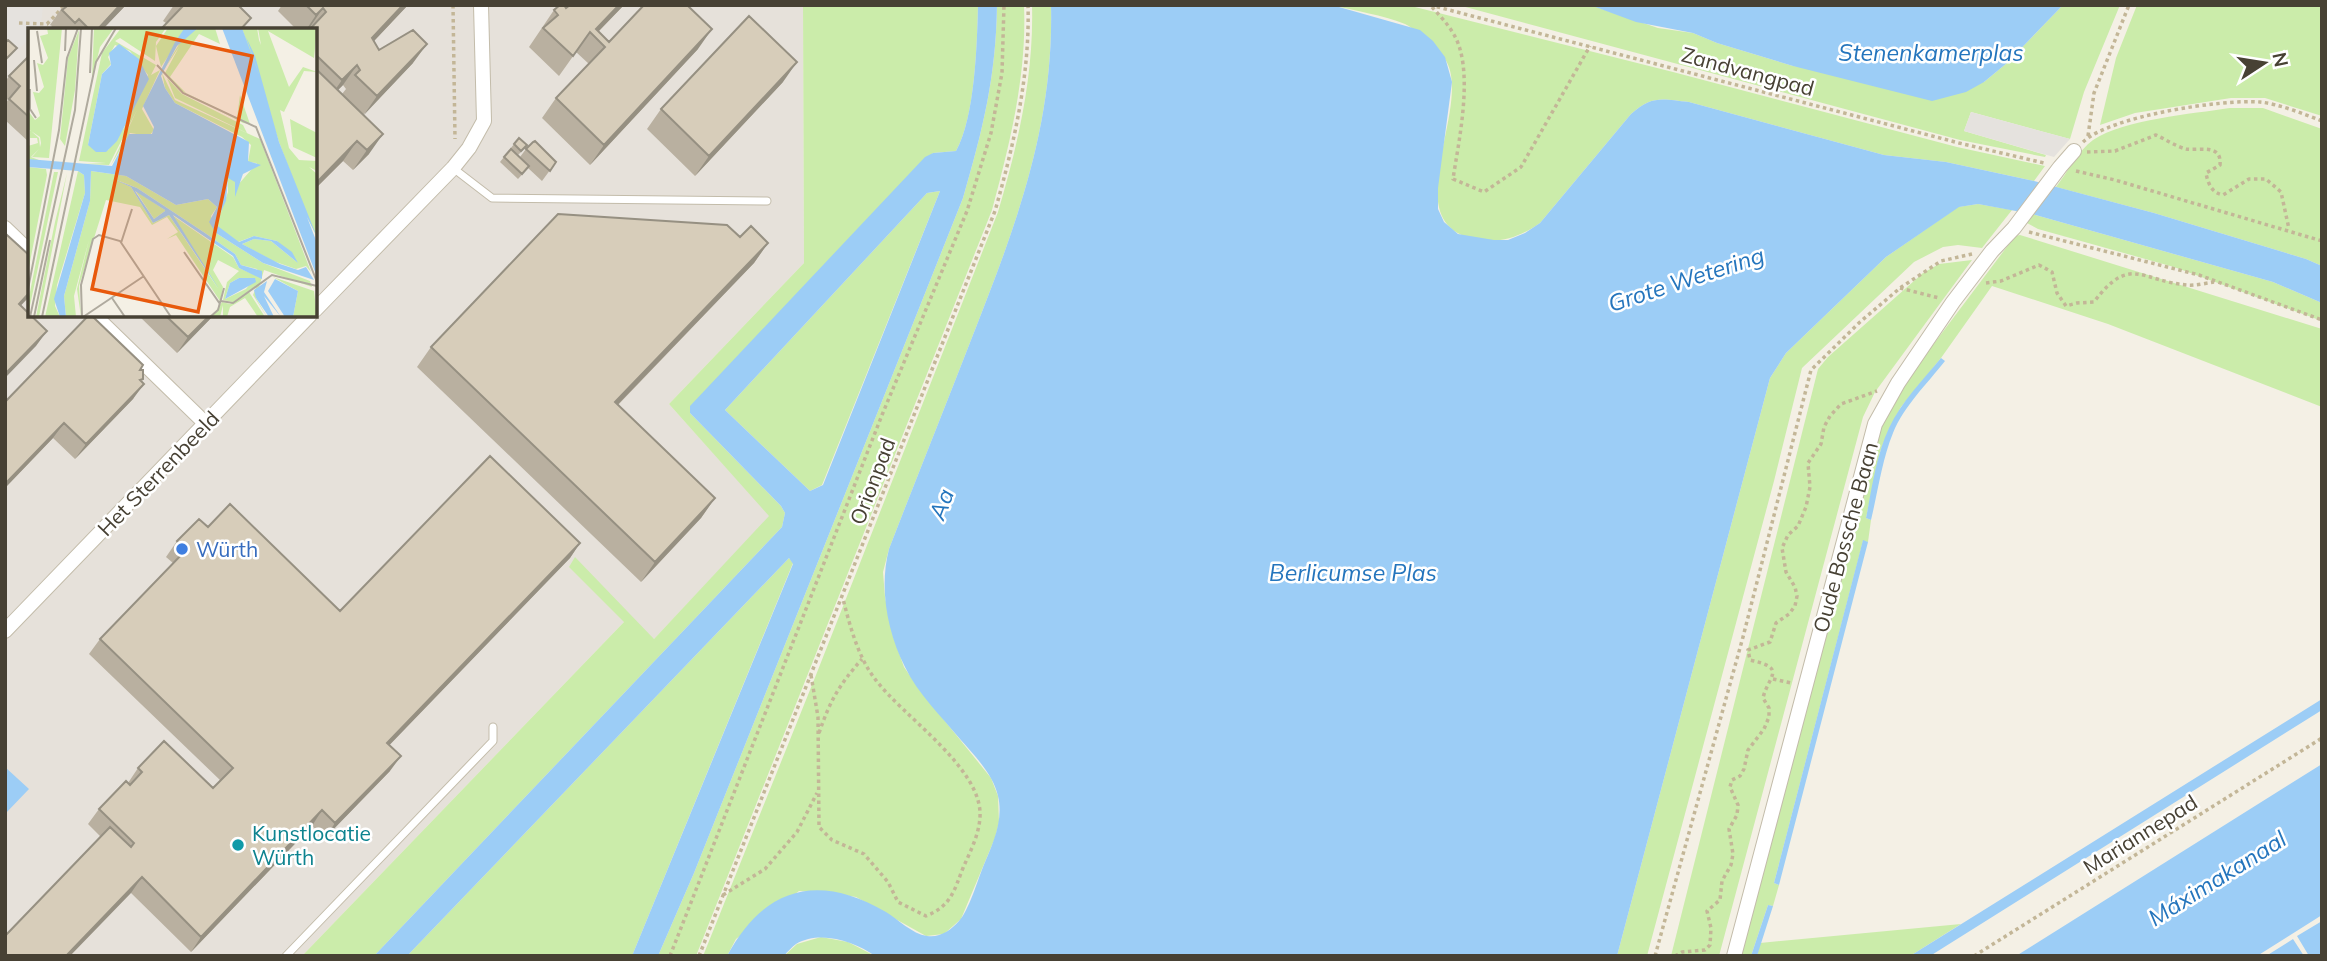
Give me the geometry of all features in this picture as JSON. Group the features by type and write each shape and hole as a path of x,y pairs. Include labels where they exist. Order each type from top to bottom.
{"street":[{"path":"317,308 453,168 469,148 484,121 481,5"},
{"name":"Oude Bossche Baan","path":"1734,956 1875,424 1898,383 1966,285 2074,151"},
{"path":"5,228 28,250"},
{"path":"96,317 205,423"},
{"name":"Het Sterrenbeeld","path":"5,631 308,317"}],"lane":[{"path":"453,168 492,198 767,201"},
{"path":"286,956 493,741 493,727"}],"path":[{"path":"19,23 47,24 65,5"},
{"path":"452,146 455,139 453,5"},
{"path":"670,956 882,415 967,211 991,133 1002,73 1004,5"},
{"name":"Orionpad","path":"699,956 995,211 1008,164 1025,78 1029,32 1028,5"},
{"path":"2088,138 2094,93 2129,5"},
{"path":"1431,6 1455,34 1464,68 1464,104 1453,179 1484,192 1521,167 1590,46"},
{"name":"Zandvangpad","path":"1431,6 1945,140 2055,172 2115,180 2322,242"},
{"path":"2074,151 2088,138 2136,118 2232,101 2263,103 2322,121"},
{"path":"2074,151 2115,151 2156,135 2186,149 2206,147 2217,154 2220,160 2220,165 2206,173 2209,186 2216,194 2223,195 2249,179 2266,179 2281,192 2289,230"},
{"path":"2014,228 2199,275 2322,320"},
{"path":"1656,956 1811,370 1900,288 1941,261 1992,251"},
{"path":"1966,285 2001,281 2039,265 2052,272 2057,293 2066,306 2094,302 2115,279 2126,274 2141,273 2188,286 2218,282"},
{"path":"1900,288 1954,302"},
{"path":"1748,650 1770,642 1776,623 1795,606 1795,587 1786,572 1782,548 1788,535 1798,526 1806,507 1810,487 1808,463 1821,444 1824,427 1830,416 1841,404 1898,383"},
{"path":"811,675 818,717 819,827 832,840 864,854 876,865 898,902 926,916 936,912 948,903 976,835 980,817 978,799 954,761 875,679 863,659 843,597"},
{"path":"1675,956 1682,952 1705,950 1710,945 1712,935 1707,911 1720,900 1721,881 1731,865 1733,854 1729,829 1737,814 1738,805 1730,787 1732,780 1740,776 1744,769 1748,750 1764,729 1769,717 1769,708 1763,698 1773,679 1772,671 1762,662 1750,660 1742,637"},
{"path":"817,738 830,701 863,659"},
{"name":"Mariannepad","path":"1975,956 2322,738"},
{"path":"723,895 765,869 797,832 818,791"}],"shaded area":[{"path":"5,5 803,5 804,263 669,404 770,516 654,639 624,622 302,956 5,956"},
{"path":"5,5 43,5 41,25 39,28 28,28 28,40 17,51 9,43 5,47"},
{"path":"1971,112 2070,139 2054,157 1964,131"}],"green space":[{"path":"803,5 978,5 977,40 971,100 956,151 933,153 690,413 781,506 785,513 782,527 374,956 302,956 624,622 569,567 575,557 654,639 769,516 669,404 804,263"},
{"path":"997,5 1024,5 1024,31 1016,109 992,210 696,956 658,956 694,873 963,198 987,103 994,56"},
{"path":"1032,5 1051,5 1046,93 1029,177 1002,258 889,549 883,572 893,636 904,667 991,778 998,796 999,822 995,838 961,919 944,934 926,936 856,897 799,891 736,939 727,956 703,956 998,212 1023,110 1030,58"},
{"path":"1332,5 1407,5 1957,147 2045,166 2034,181 1946,162 1884,155 1689,102 1658,100 1645,104 1631,114 1540,223 1509,238 1493,241 1475,239 1451,229 1440,211 1437,187 1451,104 1452,79 1444,57 1405,24"},
{"path":"1458,5 1590,5 1658,28 1693,33 1793,66 1984,82 2007,63 2063,5 2120,5 2084,92 2070,139 1971,112 1964,131 2046,155 2045,157 1960,140"},
{"path":"2137,5 2322,5 2322,116 2265,98 2231,98 2135,113 2100,125 2116,58"},
{"path":"2230,108 2263,108 2322,129 2322,266 2154,213 2056,187 2083,150 2093,140 2107,133 2159,118"},
{"path":"940,191 822,485 810,491 725,410 927,193"},
{"path":"1978,204 2012,210 1982,248 1958,245 1943,247 1914,262 1802,368 1647,956 1617,956 1770,378 1786,353 1886,257 1958,207"},
{"path":"2032,214 2273,282 2322,303 2322,321 2174,267 2038,229 2025,222"},
{"path":"2020,235 2322,329 2322,407 2108,324 1992,286 1941,358 1901,407 1880,452 1866,518 1871,520 1868,542 1863,541 1774,883 1779,885 1773,906 1768,905 1751,956 1740,956 1879,421 1893,398 2015,236"},
{"path":"1972,260 1875,392 1863,417 1719,956 1671,956 1818,369 1828,357 1923,273 1939,264"},
{"path":"789,558 793,563 632,956 407,956"},
{"path":"1961,924 1910,956 1757,956 1760,943"},
{"path":"821,937 848,942 875,956 784,956 797,944"}],"water":[{"path":"978,5 997,5 996,31 987,103 963,198 694,873 658,956 632,956 793,564 789,558 407,956 374,956 782,527 785,513 781,506 690,413 690,406 925,157 933,153 956,151 971,100","holes":["940,191 823,485 810,491 725,410 927,193"]},
{"name":"Berlicumse Plas","path":"1051,5 1332,5 1420,30 1445,57 1452,82 1438,188 1438,209 1444,222 1458,234 1508,240 1525,233 1540,223 1631,114 1651,101 1672,100 1689,102 1884,155 1946,162 2034,181 2154,213 2306,259 2322,266 2322,303 2273,282 2032,214 1978,204 1959,207 1886,257 1786,353 1770,378 1617,956 875,956 847,942 816,938 796,944 784,956 727,956 758,914 776,901 795,893 816,890 838,892 861,900 886,912 921,935 941,935 963,916 993,841 999,815 996,788 982,765 923,696 905,667 886,609 886,564 889,549 1002,258 1029,177 1046,93"},
{"name":"Stenenkamerplas","path":"1590,5 2063,5 2007,63 1984,82 1966,92 1932,101 1793,66 1693,33 1636,22"},
{"path":"1941,358 1945,361 1910,404 1893,433 1871,520 1866,518 1878,461 1889,428 1906,400"},
{"path":"1863,540 1868,542 1779,885 1774,883"},
{"path":"2322,699 2322,710 1930,956 1910,956"},
{"name":"Máximakanaal","path":"2322,764 2322,956 2016,956"},
{"path":"5,767 29,789 5,814"},
{"path":"1768,905 1773,906 1757,956 1751,956"}],"pier":[{"path":"2322,915 2322,921 2297,936 2309,956 2304,956 2293,939 2266,956 2257,956"}],"building":[{"path":"65,5 120,5 99,28 88,28 79,19 75,23 62,10"},
{"path":"238,5 251,18 242,28 162,28 183,6"},
{"path":"306,5 403,5 372,38 379,50 413,30 427,44 377,96 355,75 360,70 357,65 342,80 317,56 317,28 311,28 326,12 323,8 316,15"},
{"path":"560,5 566,8 570,5 619,5 596,29 609,42 644,5 687,5 712,29 604,145 556,98 605,47 590,32 573,56 543,28 558,15 554,10"},
{"path":"749,16 797,62 709,156 661,109"},
{"path":"8,40 17,48 5,60 5,43"},
{"path":"28,57 28,116 9,99 20,86 9,76"},
{"path":"317,70 383,134 367,150 357,141 318,181"},
{"path":"519,138 527,145 521,151 514,144"},
{"path":"535,141 556,162 550,171 526,149"},
{"path":"511,149 529,166 522,174 504,157"},
{"path":"558,214 727,225 740,237 751,226 768,243 615,402 715,498 655,562 431,347"},
{"path":"7,235 28,254 28,294 19,304 28,313 28,317 32,317 47,331 5,374"},
{"path":"87,317 93,317 143,365 140,370 143,370 143,379 140,380 144,384 86,444 64,423 5,484 5,402"},
{"path":"167,317 208,317 188,337"},
{"path":"490,456 580,543 387,743 401,756 335,823 322,810 201,937 142,877 66,956 5,956 5,936 110,827 131,847 134,843 99,809 126,781 130,785 142,772 138,768 164,741 213,788 233,768 100,639 186,550 177,541 199,519 208,527 230,504 340,611"}],"place":[{"name":"Würth","path":"182,549"},
{"name":"Kunstlocatie Würth","path":"238,845"}],"water label":[{"name":"Grote Wetering","path":"1686,279"},
{"name":"Aa","path":"941,504"}]}
